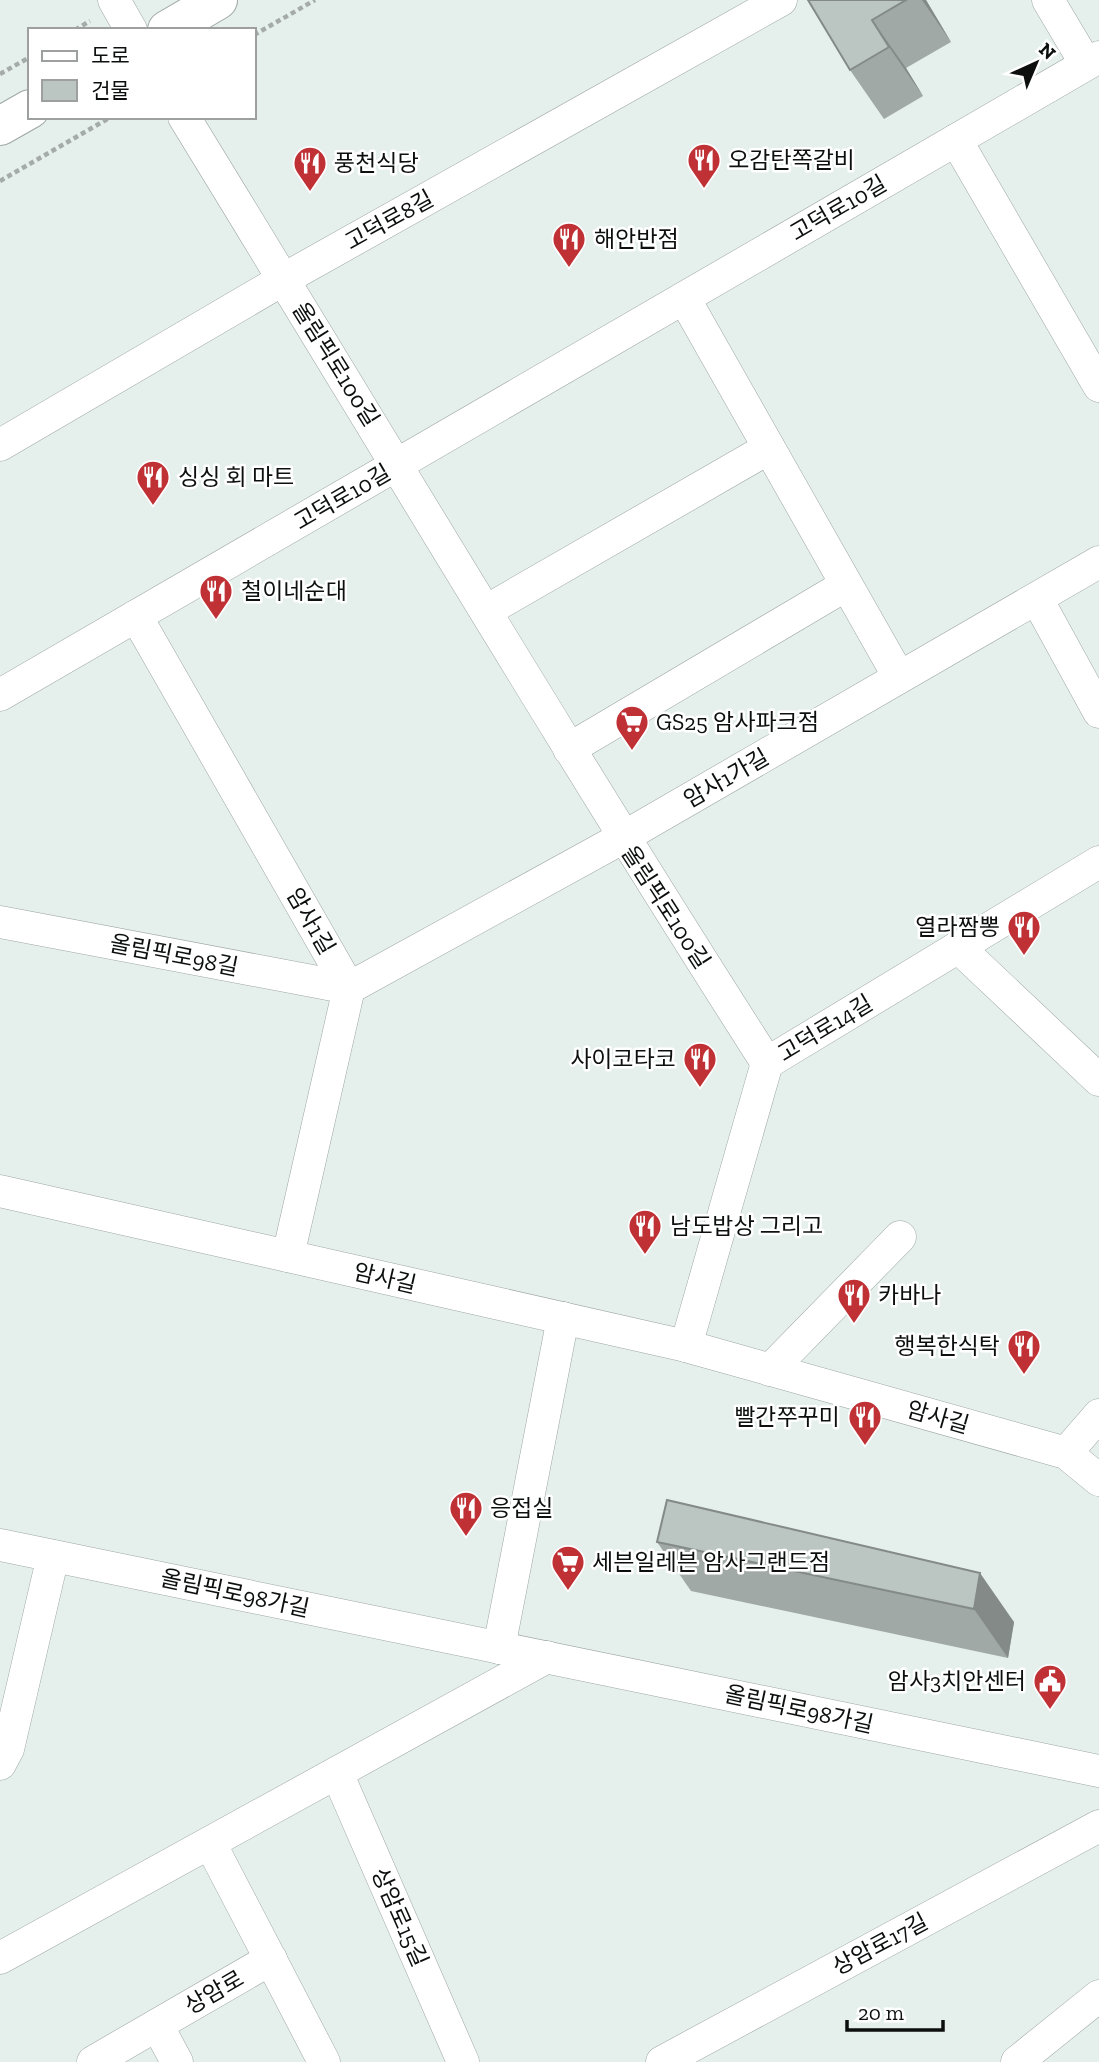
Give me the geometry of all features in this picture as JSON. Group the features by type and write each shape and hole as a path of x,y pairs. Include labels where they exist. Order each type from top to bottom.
{"main road":[{"path":"170,28 218,0"},
{"path":"0,126 28,110"}],"street":[{"path":"114,0 130,28"},
{"name":"고덕로8길","path":"0,445 284,279 780,0"},
{"path":"1048,0 1093,60"},
{"name":"고덕로10길","path":"0,695 1093,60"},
{"name":"올림픽로100길","path":"185,119 398,464 622,838 766,1063"},
{"path":"956,140 1099,386"},
{"path":"684,298 899,677"},
{"path":"486,611 769,448"},
{"name":"암사1가길","path":"349,988 622,838 1099,562"},
{"path":"569,749 846,585"},
{"path":"1037,599 1099,712"},
{"name":"암사1길","path":"136,616 349,988"},
{"name":"고덕로14길","path":"686,1346 766,1063 1099,862"},
{"name":"올림픽로98길","path":"0,922 349,988"},
{"path":"958,947 1098,1076"},
{"path":"288,1256 349,988"},
{"name":"암사길","path":"0,1191 686,1346 1066,1453 1099,1480"},
{"path":"770,1370 900,1237"},
{"path":"499,1648 563,1318"},
{"path":"1066,1453 1099,1415"},
{"name":"올림픽로98가길","path":"0,1545 1099,1771"},
{"path":"0,1764 8,1749 53,1556"},
{"path":"0,1958 547,1657"},
{"name":"상암로15길","path":"338,1773 463,2062"},
{"name":"상암로17길","path":"662,2062 1099,1826"},
{"path":"210,1843 324,2062"},
{"name":"상암로","path":"93,2062 271,1959"},
{"path":"1017,2062 1099,1996"},
{"path":"157,2025 177,2062"}],"path":[{"path":"256,34 315,0"},
{"path":"0,74 28,58"},
{"path":"0,181 108,119"}],"building":[{"path":"808,0 906,0 872,20 889,47 850,70"},
{"path":"667,1500 980,1573 974,1609 657,1542"}],"place":[{"name":"오감탄쪽갈비","path":"704,190"},
{"name":"풍천식당","path":"310,193"},
{"name":"해안반점","path":"569,269"},
{"name":"싱싱 회 마트","path":"153,507"},
{"name":"철이네순대","path":"216,621"},
{"name":"GS25 암사파크점","path":"632,752"},
{"name":"열라짬뽕","path":"1024,957"},
{"name":"사이코타코","path":"700,1089"},
{"name":"남도밥상 그리고","path":"645,1256"},
{"name":"카바나","path":"854,1325"},
{"name":"행복한식탁","path":"1024,1376"},
{"name":"빨간쭈꾸미","path":"865,1447"},
{"name":"응접실","path":"466,1538"},
{"name":"세븐일레븐 암사그랜드점","path":"568,1592"},
{"name":"암사3치안센터","path":"1050,1711"}]}
